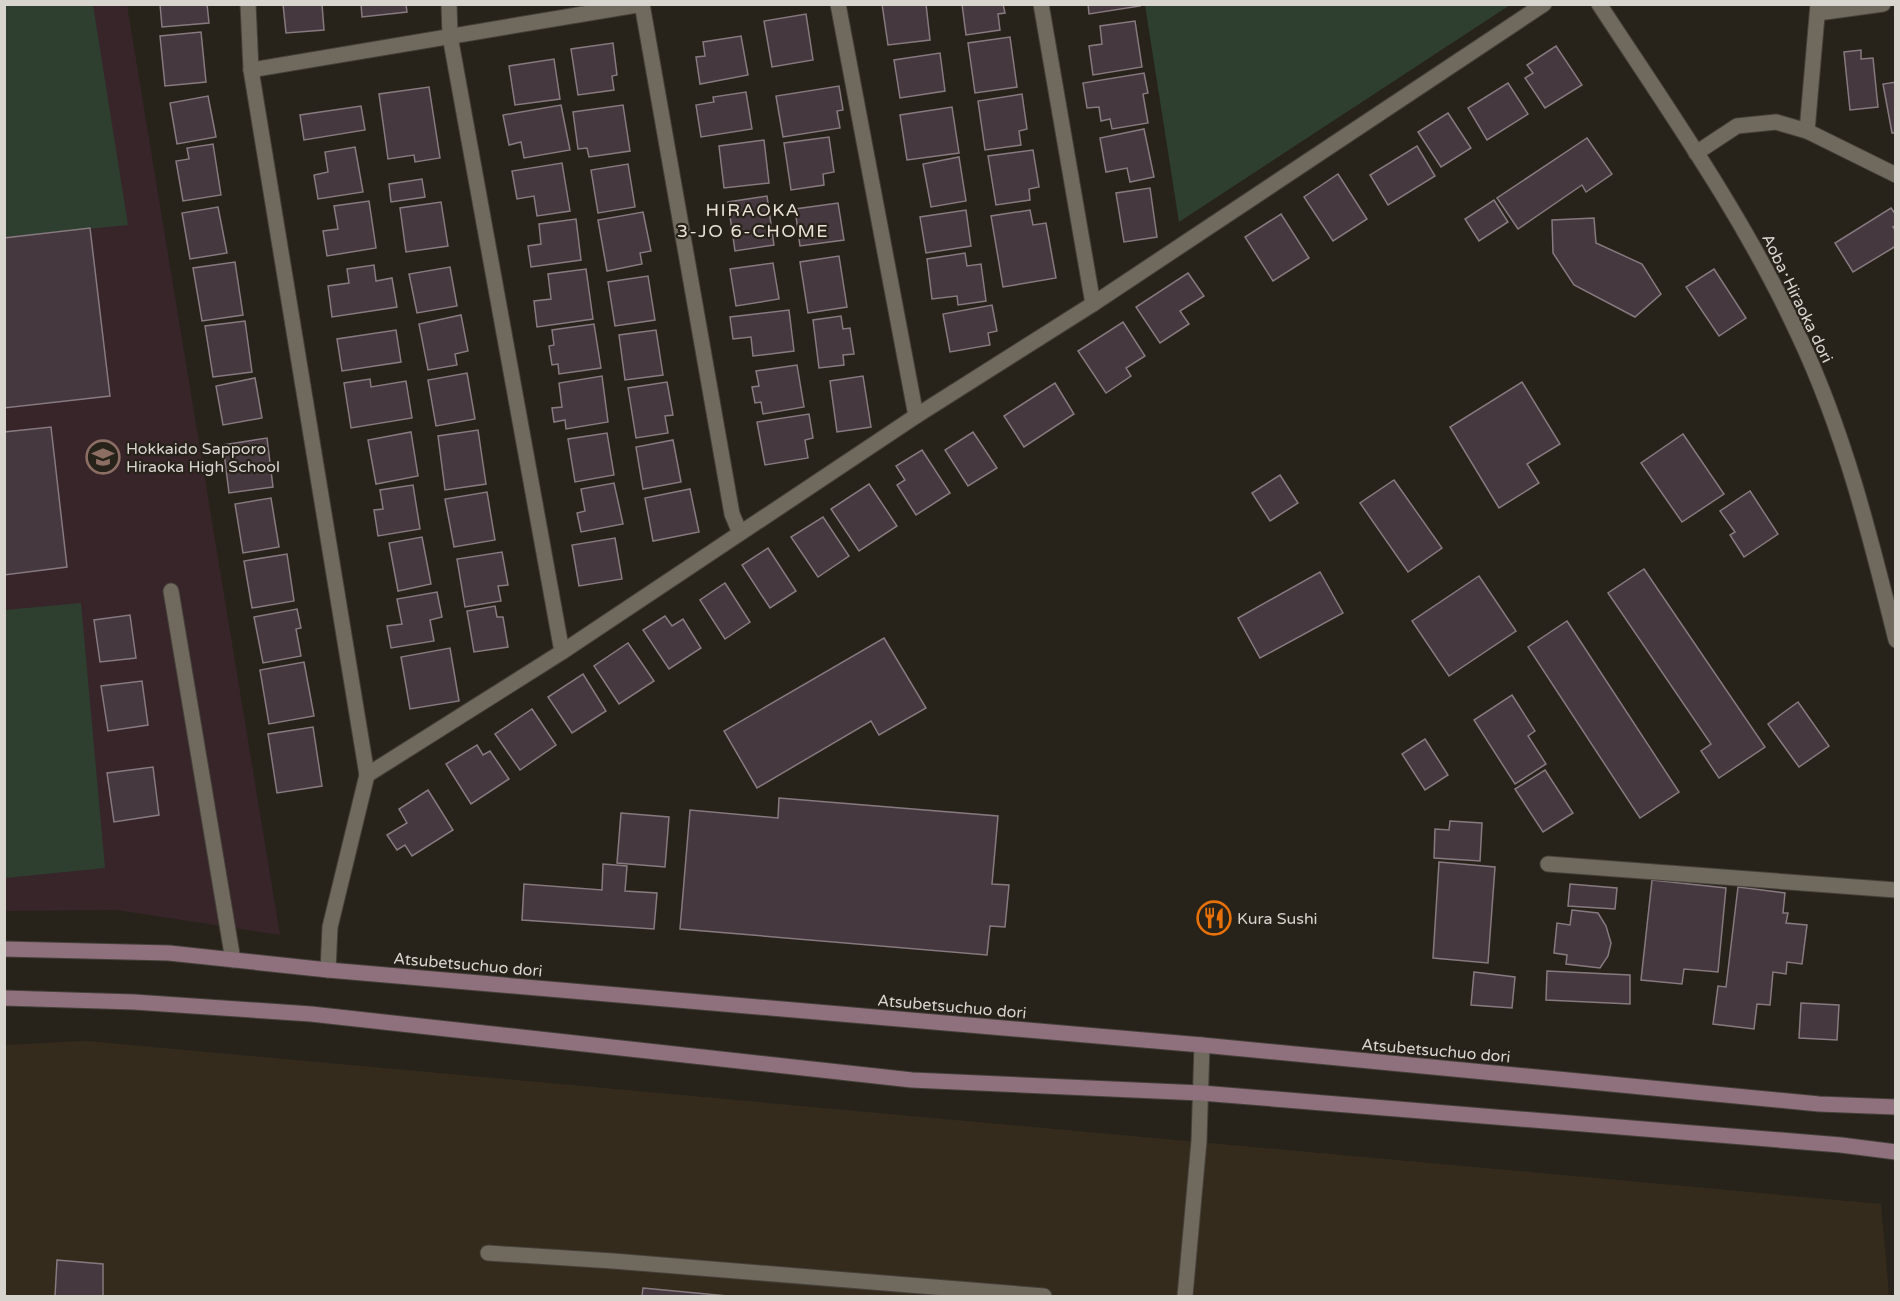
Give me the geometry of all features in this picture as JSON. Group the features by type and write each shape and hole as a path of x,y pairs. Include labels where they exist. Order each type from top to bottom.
{"main road":[{"name":"Atsubetsuchuo dori","path":"4,949 169,952 328,970 1202,1046 1819,1104 1896,1107"},
{"path":"4,998 134,1002 311,1014 912,1080 1201,1093 1841,1145 1896,1152"}],"street":[{"path":"248,4 251,70 367,775 330,927 328,970"},
{"path":"449,4 450,36 562,652"},
{"path":"838,4 916,416"},
{"path":"1041,4 1094,304"},
{"path":"367,775 562,652 916,416 1094,304 1544,4"},
{"name":"Aoba･Hiraoka dori","path":"1599,4 1696,153 1752,245 1788,314 1835,421 1866,517 1896,640"},
{"path":"1807,131 1818,9 1883,4"},
{"path":"251,70 643,5 732,513 740,533"},
{"path":"1696,153 1737,126 1776,122 1807,131 1896,175"},
{"path":"171,591 233,960"},
{"path":"1548,864 1896,890"},
{"path":"1185,1296 1199,1141 1202,1046"},
{"path":"488,1253 1044,1296"}],"shaded area":[{"name":"Hokkaido Sapporo Hiraoka High School","path":"4,5 127,5 280,935 117,910 5,911"},
{"path":"86,1041 1881,1204 1889,1296 5,1296 5,1045"}],"green space":[{"path":"1145,4 1510,5 1179,222"},
{"path":"5,5 93,5 128,225 5,237"},
{"path":"81,603 105,868 5,878 5,610"}],"building":[{"path":"160,4 207,4 209,23 162,27"},
{"path":"283,4 322,4 324,30 286,33"},
{"path":"361,4 406,4 407,12 362,17"},
{"path":"882,4 926,4 930,40 888,45"},
{"path":"962,4 1003,4 1005,13 998,14 1000,30 966,35"},
{"path":"1088,4 1139,4 1140,6 1089,14"},
{"path":"806,14 813,60 772,67 764,21"},
{"path":"1135,21 1142,67 1093,75 1089,46 1102,44 1100,26"},
{"path":"201,32 206,82 165,86 160,36"},
{"path":"741,36 748,75 700,84 696,57 705,56 703,42"},
{"path":"1010,37 1017,87 975,93 968,43"},
{"path":"613,43 617,75 612,76 614,90 578,95 571,49"},
{"path":"1556,46 1582,85 1545,108 1525,78 1533,73 1527,65"},
{"path":"1861,50 1861,59 1873,58 1878,107 1850,110 1844,52"},
{"path":"940,53 945,91 900,98 894,60"},
{"path":"554,59 560,99 515,105 509,66"},
{"path":"1144,73 1148,93 1143,94 1148,123 1112,129 1110,119 1101,121 1099,107 1087,108 1083,83"},
{"path":"1896,82 1896,133 1892,133 1883,84"},
{"path":"1508,83 1528,114 1487,140 1468,108"},
{"path":"839,86 843,110 837,111 840,128 783,137 776,96"},
{"path":"429,87 440,158 415,162 414,155 388,159 379,94"},
{"path":"746,92 752,129 701,137 696,105 714,102 713,97"},
{"path":"1022,94 1027,129 1019,131 1021,145 985,150 978,101"},
{"path":"208,96 216,137 177,144 170,103"},
{"path":"561,105 570,150 524,158 521,142 509,145 503,115"},
{"path":"623,105 630,151 589,157 587,148 578,149 573,112"},
{"path":"361,106 365,130 304,140 300,115"},
{"path":"952,107 959,153 907,160 900,115"},
{"path":"1448,113 1471,148 1441,167 1418,132"},
{"path":"1144,129 1154,177 1130,182 1127,168 1106,172 1100,138"},
{"path":"829,137 834,172 823,174 824,185 791,190 784,143"},
{"path":"1587,138 1612,174 1586,192 1582,185 1518,229 1497,198"},
{"path":"764,140 769,183 724,188 719,146"},
{"path":"213,144 221,195 183,201 176,161 189,159 187,148"},
{"path":"1417,146 1435,176 1388,205 1370,175"},
{"path":"355,147 363,192 318,199 314,175 328,172 325,152"},
{"path":"1033,150 1039,187 1029,189 1030,200 996,205 988,156"},
{"path":"959,157 966,201 931,207 923,164"},
{"path":"562,163 570,211 537,216 534,196 517,199 512,171"},
{"path":"628,164 635,207 598,213 591,170"},
{"path":"1338,174 1367,219 1333,241 1304,197"},
{"path":"422,179 425,197 391,202 389,184"},
{"path":"1150,188 1157,237 1124,242 1116,193"},
{"path":"767,196 774,245 735,251 728,202"},
{"path":"1494,200 1508,222 1479,241 1465,219"},
{"path":"369,201 376,248 327,256 323,231 338,229 334,206"},
{"path":"441,202 448,246 406,252 400,208"},
{"path":"838,203 844,240 800,246 795,209"},
{"path":"218,207 227,253 190,259 182,213"},
{"path":"1891,208 1896,215 1896,226 1893,227 1896,231 1896,246 1853,272 1835,243"},
{"path":"966,210 971,246 926,253 920,217"},
{"path":"1030,210 1033,225 1046,223 1056,278 1003,287 991,216"},
{"path":"643,212 651,251 640,253 642,264 607,271 598,220"},
{"path":"1281,214 1309,258 1273,281 1245,237"},
{"path":"1594,218 1596,243 1642,264 1661,294 1635,317 1574,285 1553,253 1552,220"},
{"path":"576,219 581,260 531,267 528,246 541,244 539,224"},
{"path":"90,228 110,396 4,408 4,238"},
{"path":"965,253 967,266 981,264 986,301 958,305 957,296 932,299 927,259"},
{"path":"839,256 847,307 808,313 800,262"},
{"path":"235,262 243,315 202,321 193,268"},
{"path":"773,263 779,299 736,306 730,269"},
{"path":"374,265 376,281 392,278 397,307 332,317 328,286 349,283 347,269"},
{"path":"450,267 457,306 417,313 409,274"},
{"path":"586,269 593,319 537,327 534,301 551,299 548,274"},
{"path":"1714,269 1746,318 1719,336 1686,287"},
{"path":"1188,273 1204,296 1180,311 1189,324 1160,343 1136,307"},
{"path":"648,276 655,320 615,326 608,282"},
{"path":"992,305 997,331 988,333 990,345 950,352 943,314"},
{"path":"789,310 794,351 753,356 751,337 733,339 730,317"},
{"path":"461,315 468,351 455,354 457,365 428,370 419,324"},
{"path":"841,316 843,329 850,328 854,354 843,355 844,365 819,368 813,320"},
{"path":"245,321 252,372 213,377 205,326"},
{"path":"1123,322 1145,356 1126,368 1131,376 1106,393 1078,351"},
{"path":"594,324 601,368 559,374 558,364 552,365 549,346 554,345 552,330"},
{"path":"396,330 401,362 342,371 337,339"},
{"path":"656,330 663,375 625,380 619,335"},
{"path":"797,365 804,407 763,414 761,402 755,403 752,387 759,386 756,371"},
{"path":"467,373 475,419 436,426 428,380"},
{"path":"602,376 608,422 566,429 565,420 554,422 552,408 562,407 559,383"},
{"path":"863,376 871,427 837,432 830,381"},
{"path":"255,378 262,418 223,425 216,386"},
{"path":"370,379 371,387 406,381 412,418 351,428 344,383"},
{"path":"667,382 673,415 665,416 668,433 636,438 628,388"},
{"path":"1522,382 1560,444 1527,464 1539,483 1499,508 1450,427"},
{"path":"1055,383 1074,414 1024,447 1004,416"},
{"path":"809,414 813,438 805,440 808,458 765,465 757,422"},
{"path":"51,427 67,567 4,575 4,432"},
{"path":"478,430 486,484 445,490 438,436"},
{"path":"411,432 418,476 376,484 368,440"},
{"path":"973,432 997,468 968,486 945,450"},
{"path":"607,433 614,475 575,482 568,439"},
{"path":"1683,434 1724,494 1682,522 1641,463"},
{"path":"267,438 273,487 229,493 223,445"},
{"path":"673,440 681,482 643,489 636,447"},
{"path":"922,450 950,493 916,515 897,485 905,480 896,466"},
{"path":"1280,475 1298,503 1270,521 1252,493"},
{"path":"1394,480 1442,548 1408,572 1360,503"},
{"path":"614,483 623,524 581,532 577,513 585,511 581,489"},
{"path":"869,484 897,526 859,551 831,509"},
{"path":"413,485 420,529 378,536 374,510 383,509 380,490"},
{"path":"690,489 699,532 653,541 645,498"},
{"path":"1750,491 1778,534 1744,557 1730,535 1735,532 1720,511"},
{"path":"487,492 495,540 454,547 445,499"},
{"path":"271,498 279,547 243,553 235,504"},
{"path":"823,517 849,556 818,577 791,537"},
{"path":"422,537 431,584 398,591 389,543"},
{"path":"615,538 622,579 579,586 572,545"},
{"path":"768,548 796,591 770,608 742,565"},
{"path":"502,552 508,585 498,586 501,601 465,607 457,559"},
{"path":"287,554 294,601 252,608 244,561"},
{"path":"1644,569 1765,747 1719,778 1701,751 1711,744 1608,593"},
{"path":"1320,572 1343,613 1260,658 1238,618"},
{"path":"1479,576 1516,631 1449,676 1412,621"},
{"path":"725,583 750,622 725,639 700,600"},
{"path":"437,592 442,617 430,620 434,641 391,648 387,626 402,624 397,599"},
{"path":"495,606 497,617 503,617 508,647 474,652 467,611"},
{"path":"297,609 301,628 296,629 301,656 263,663 254,617"},
{"path":"130,615 136,658 100,662 94,620"},
{"path":"665,616 672,626 683,619 701,648 669,669 643,630"},
{"path":"1567,621 1679,792 1640,818 1528,647"},
{"path":"884,638 926,708 879,735 871,721 757,788 724,731"},
{"path":"628,643 654,681 619,704 594,666"},
{"path":"450,648 459,701 410,709 401,657"},
{"path":"304,662 314,716 269,724 260,670"},
{"path":"583,674 606,711 572,733 548,697"},
{"path":"142,681 148,725 108,731 101,686"},
{"path":"1512,695 1535,731 1528,736 1546,764 1515,784 1474,720"},
{"path":"1798,702 1829,746 1799,767 1768,724"},
{"path":"532,709 556,745 520,770 495,734"},
{"path":"313,727 322,786 277,793 268,734"},
{"path":"1425,739 1448,775 1425,790 1402,754"},
{"path":"477,745 483,755 490,751 509,779 471,804 446,764"},
{"path":"153,767 159,815 114,822 107,773"},
{"path":"1545,770 1573,813 1543,832 1515,789"},
{"path":"428,790 453,830 412,856 405,845 397,850 387,835 407,823 399,809"},
{"path":"779,798 998,816 992,884 1009,885 1005,927 990,926 987,955 680,929 690,810 778,818"},
{"path":"621,813 669,817 665,867 617,863"},
{"path":"1450,821 1482,823 1480,861 1434,858 1435,829 1449,830"},
{"path":"1439,862 1495,867 1488,963 1433,958"},
{"path":"603,864 627,866 625,891 657,893 654,929 522,920 524,884 602,890"},
{"path":"1652,880 1726,888 1718,972 1684,969 1682,984 1641,980"},
{"path":"1570,884 1617,888 1615,909 1568,906"},
{"path":"1738,887 1785,893 1783,913 1788,913 1786,923 1807,925 1802,964 1787,962 1786,974 1773,972 1770,1005 1757,1004 1754,1029 1713,1024 1718,986 1726,987"},
{"path":"1572,910 1598,913 1606,926 1611,943 1608,956 1600,968 1566,964 1567,955 1554,953 1557,923 1570,925"},
{"path":"1547,971 1630,975 1630,1004 1546,1000"},
{"path":"1474,972 1515,977 1512,1008 1471,1005"},
{"path":"1801,1003 1839,1005 1837,1040 1799,1038"},
{"path":"57,1260 103,1264 103,1296 55,1296"},
{"path":"643,1288 728,1296 642,1296"}],"place":[{"name":"Hokkaido Sapporo Hiraoka High School","path":"103,457"},
{"name":"Kura Sushi","path":"1214,918"}],"district":[{"name":"HIRAOKA 3-JO 6-CHOME","path":"753,220"}]}
